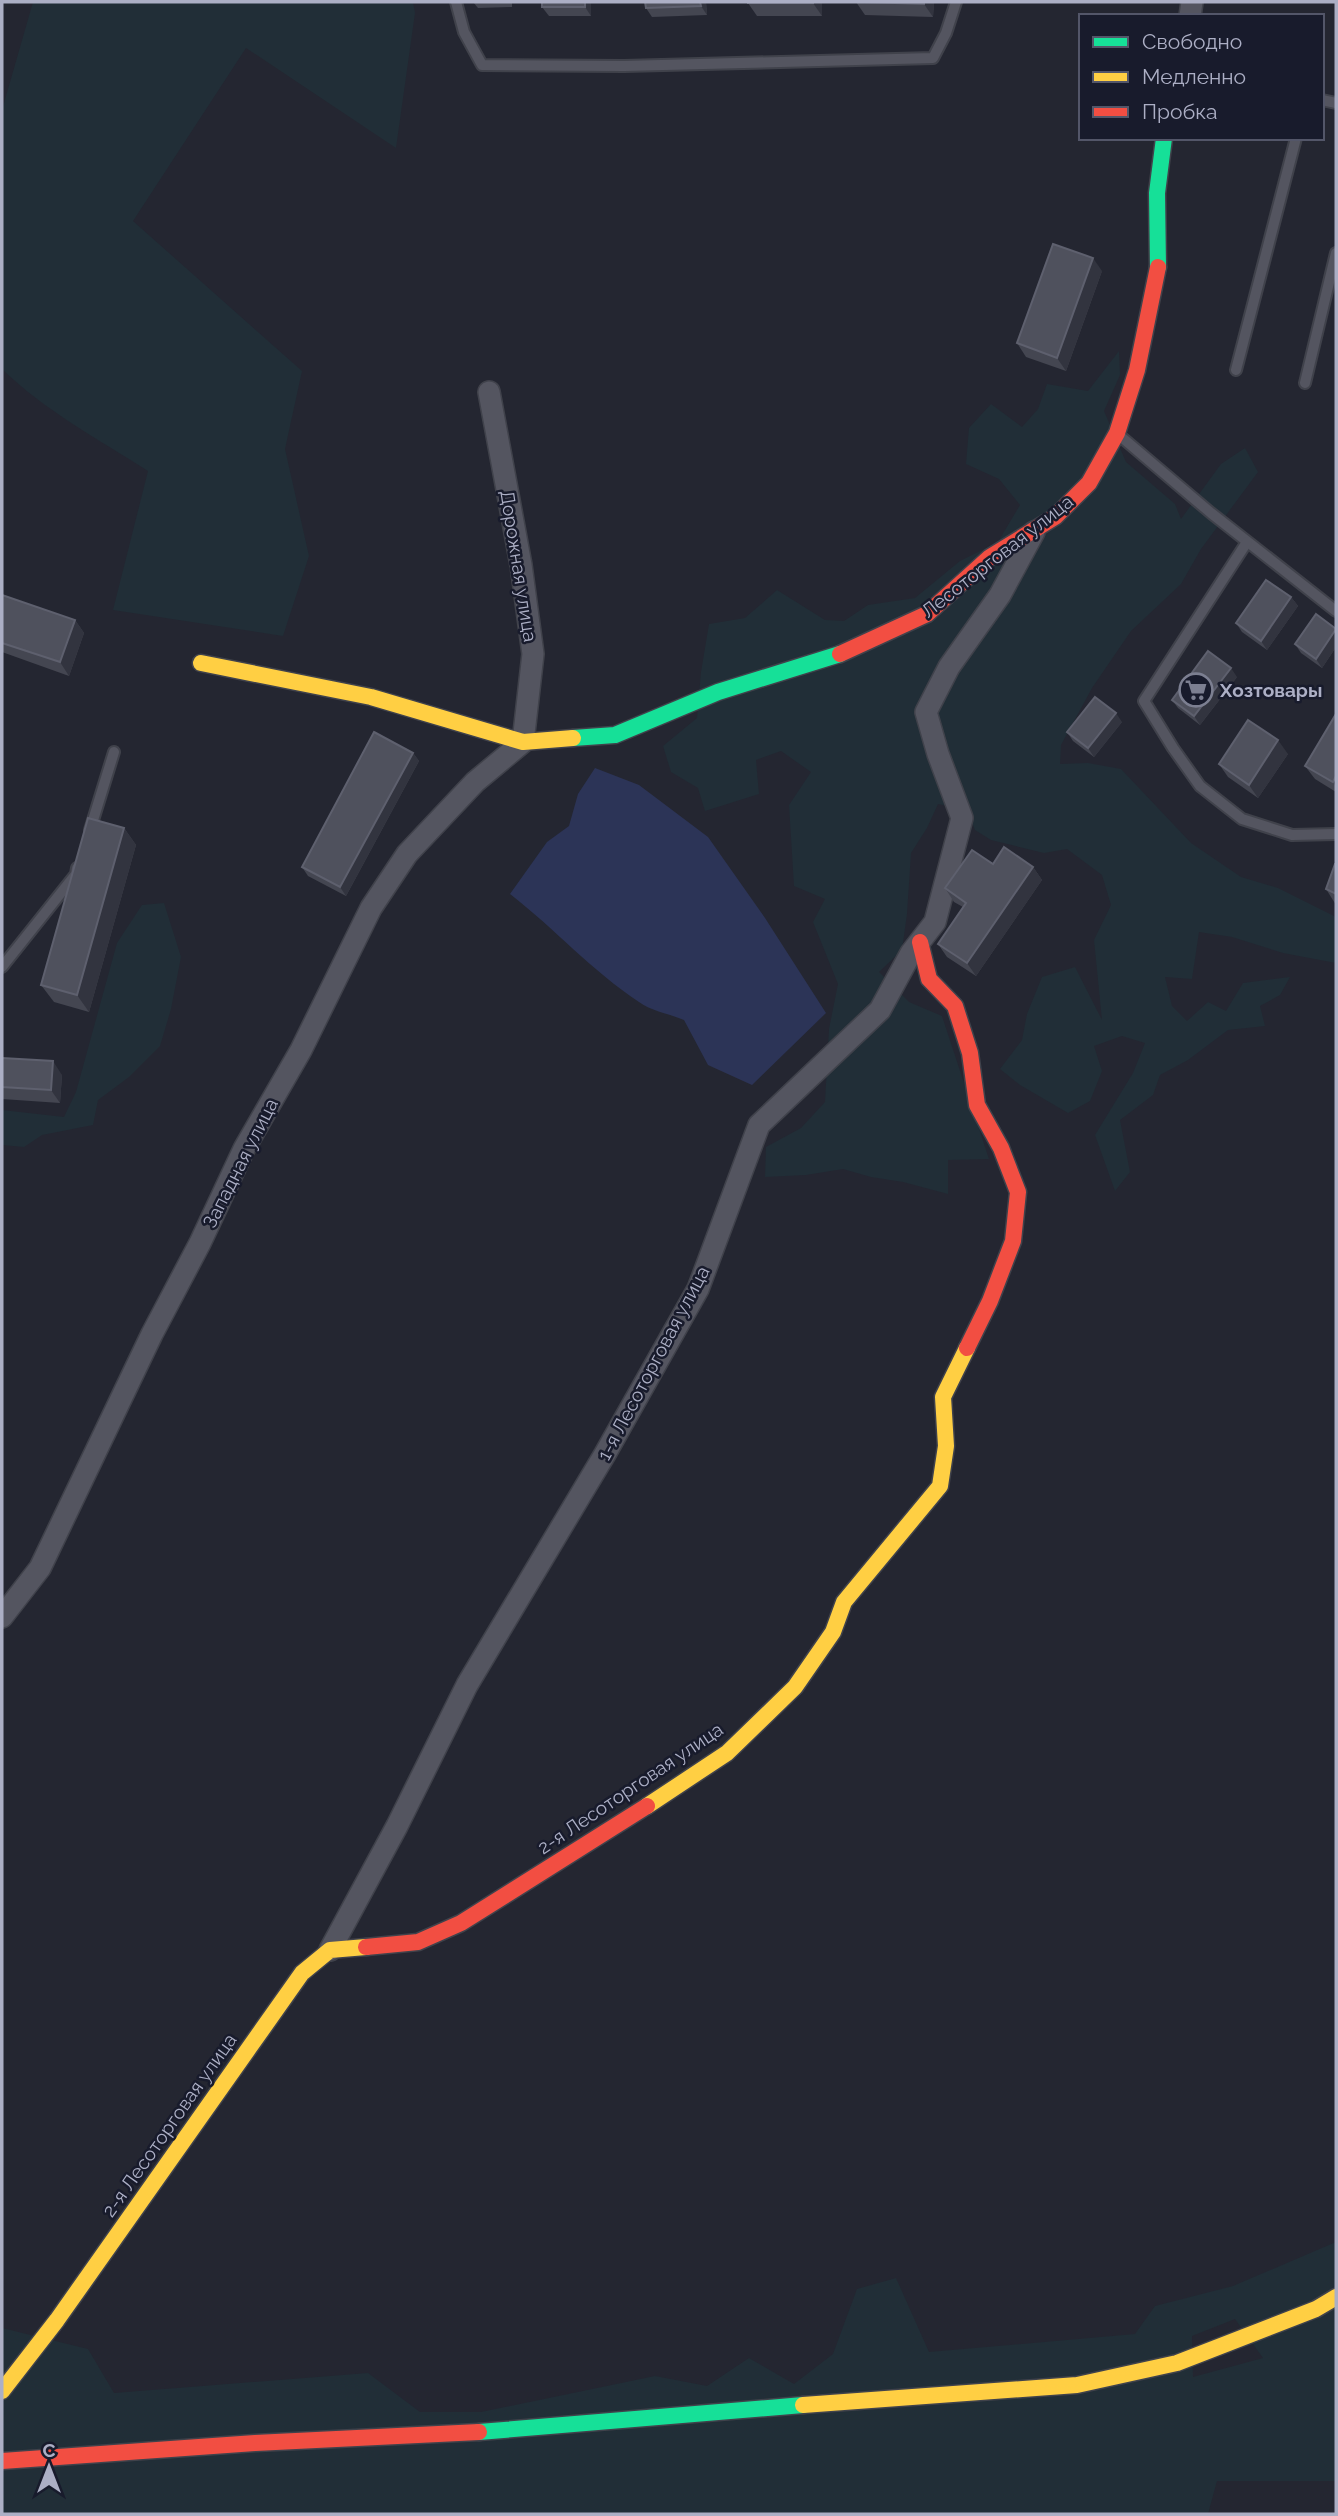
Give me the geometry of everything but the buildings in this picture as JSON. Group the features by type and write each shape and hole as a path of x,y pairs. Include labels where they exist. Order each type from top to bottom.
{"street":[{"name":"Лесоторговая улица","path":"201,663 371,697 523,741 615,735 718,692 834,657 927,614 990,557 1055,517 1089,483 1117,433 1137,370 1158,269 1157,194 1164,140"},
{"name":"Дорожная улица","path":"489,392 522,565 533,654 523,741"},
{"name":"1-я Лесоторговая улица","path":"330,1950 397,1826 467,1685 605,1454 698,1289 760,1125 880,1010 911,953 935,922 962,818 938,754 926,712 949,667 1000,594 1035,529"},
{"name":"Западная улица","path":"2,1617 40,1568 244,1149 301,1050 371,908 407,854 475,782 523,741"},
{"name":"2-я Лесоторговая улица","path":"2,2391 65,2309 302,1973 330,1950 418,1942 461,1923 727,1753 795,1687 833,1632 844,1602 940,1486 946,1446 943,1397 990,1301 1013,1241 1018,1192 1001,1148 977,1105 970,1053 955,1006 929,979 920,942"},
{"path":"2,2461 229,2445 470,2433 817,2403 1077,2385 1177,2363 1316,2309 1336,2297"}],"lane":[{"path":"456,2 464,32 482,65 624,66 933,58 946,33 956,2"},
{"path":"1236,370 1295,140"},
{"path":"1305,383 1336,253"},
{"path":"1117,433 1247,542 1336,611"},
{"path":"1247,542 1144,701 1200,786 1242,819 1292,835 1336,834"},
{"path":"87,837 114,752"},
{"path":"2,967 76,874 80,861"}],"shaded area":[{"path":"33,2 413,2 415,13 396,148 246,48 133,221 302,371 285,449 309,556 283,636 113,610 148,471 53,411 2,369 2,110"},
{"path":"1119,351 1120,375 1104,411 1126,462 1175,504 1181,519 1221,464 1245,448 1258,472 1201,549 1181,584 1131,631 1092,688 1061,745 1060,764 1088,763 1121,769 1191,843 1241,877 1278,888 1336,917 1336,963 1283,953 1232,937 1199,932 1192,979 1165,977 1172,1006 1187,1021 1208,1002 1226,1011 1243,983 1290,977 1280,995 1260,1006 1265,1026 1228,1030 1188,1060 1160,1075 1153,1095 1120,1120 1130,1172 1115,1191 1095,1135 1133,1073 1145,1043 1122,1036 1094,1046 1102,1071 1090,1101 1068,1113 1020,1085 1000,1069 1022,1040 1027,1014 1042,977 1075,967 1102,1020 1094,940 1111,905 1102,875 1067,849 1044,853 991,840 975,830 967,810 938,804 911,853 902,950 879,972 909,1002 942,1016 989,1159 948,1160 948,1194 843,1169 806,1175 765,1177 766,1147 801,1128 825,1102 829,1029 838,984 813,922 825,899 794,886 789,805 811,772 781,751 756,760 759,794 705,811 698,788 671,772 663,746 697,718 709,624 745,618 777,590 825,620 844,621 868,605 915,598 960,561 998,542 1020,505 999,479 966,464 969,428 991,404 1022,427 1038,409 1047,384 1088,391"},
{"path":"164,903 181,957 171,1009 160,1046 129,1077 98,1100 93,1125 42,1135 24,1147 2,1145 2,1110 64,1117 76,1092 117,943 142,905"},
{"path":"1336,2242 1336,2481 1217,2481 1208,2514 2,2514 2,2328 88,2349 114,2393 368,2373 420,2412 481,2412 655,2376 707,2386 749,2358 794,2384 833,2354 857,2289 896,2278 929,2352 1135,2334 1155,2306 1233,2286","holes":["1235,2319 1263,2358 1193,2377 1192,2336"]}],"water":[{"path":"595,768 639,785 708,837 765,918 826,1013 752,1085 708,1065 684,1020 649,1008 622,990 510,894 547,842 569,826 578,794"}],"traffic: fast":[{"path":"1158,267 1157,193 1164,140"},
{"path":"573,738 615,735 718,692 840,654"},
{"path":"479,2432 803,2405"}],"traffic: slow":[{"path":"201,663 371,697 523,742 573,738"},
{"path":"647,1806 727,1753 795,1687 833,1632 844,1602 940,1486 946,1446 943,1397 967,1348"},
{"path":"2,2391 57,2320 302,1973 330,1950 366,1947"},
{"path":"803,2405 1077,2385 1177,2363 1316,2309 1336,2297"}],"traffic: jam":[{"path":"840,654 927,614 990,557 1055,517 1089,483 1117,433 1137,370 1158,267"},
{"path":"920,942 929,979 955,1006 970,1053 977,1105 1001,1148 1018,1192 1013,1241 990,1301 967,1348"},
{"path":"366,1947 418,1942 461,1923 647,1806"},
{"path":"2,2461 255,2443 479,2432"}],"place":[{"name":"Хозтовары","path":"1196,690"}]}
